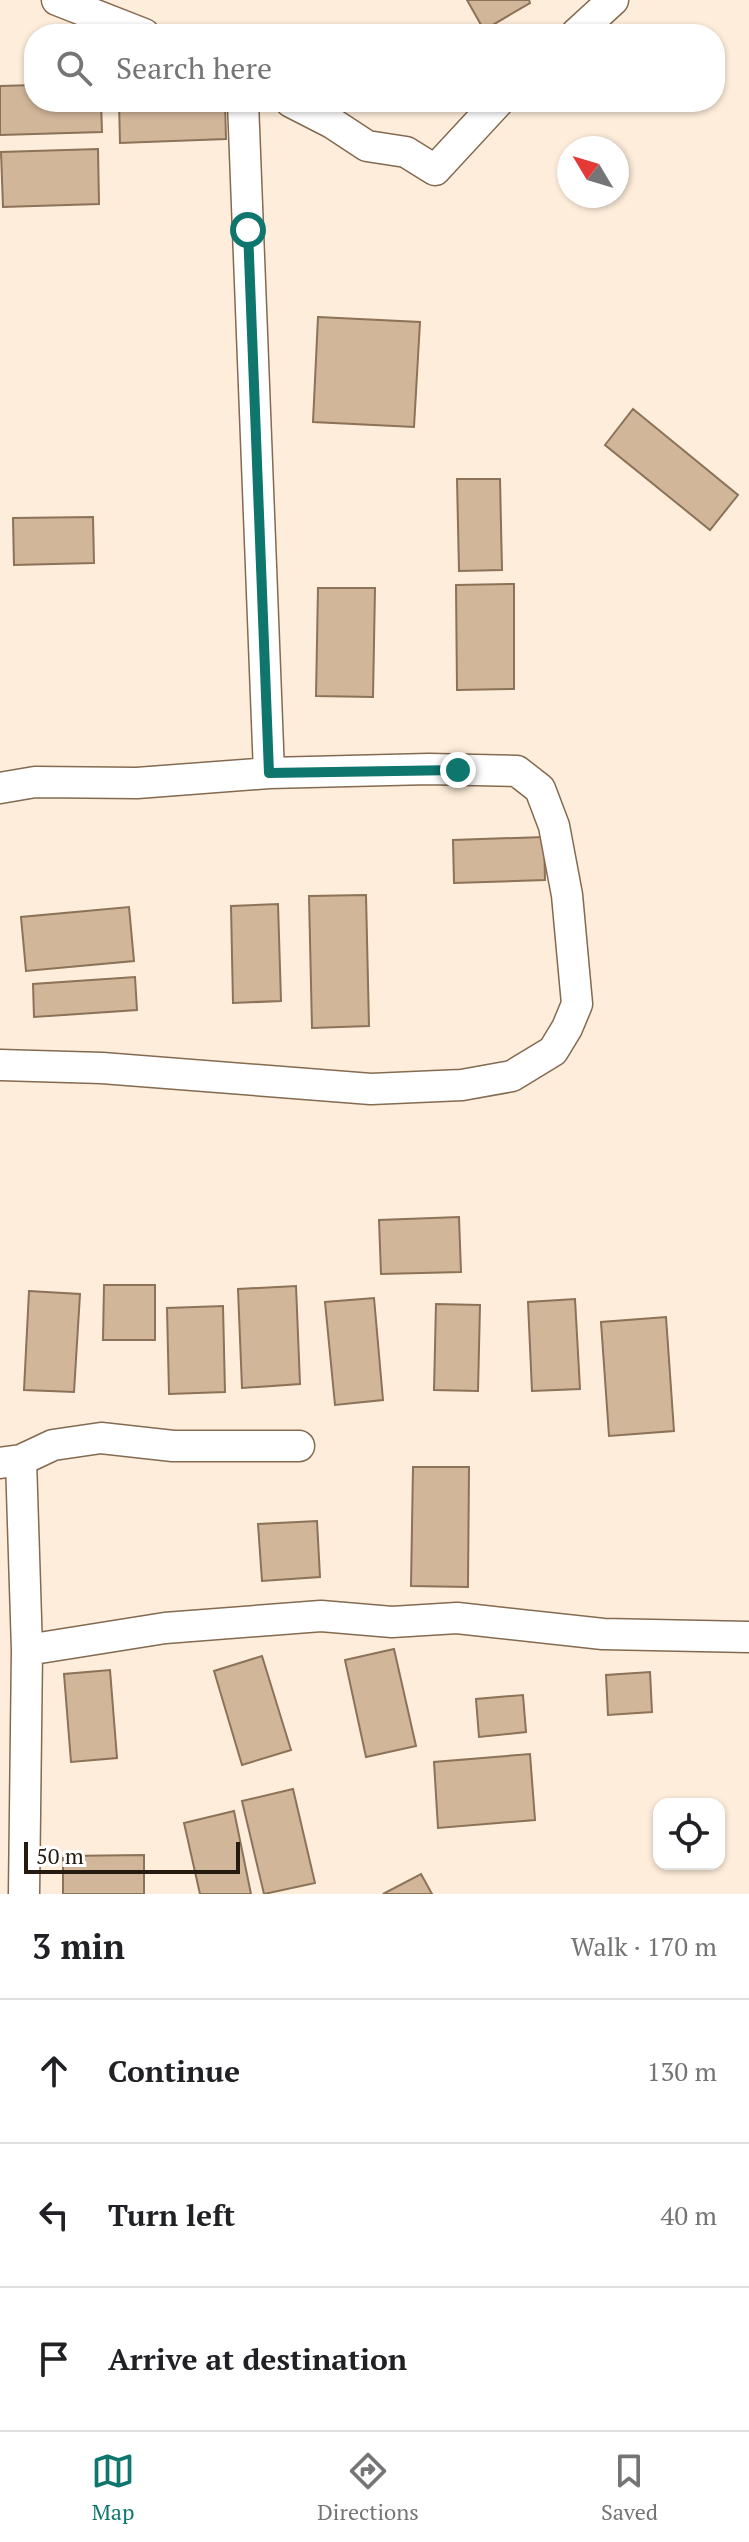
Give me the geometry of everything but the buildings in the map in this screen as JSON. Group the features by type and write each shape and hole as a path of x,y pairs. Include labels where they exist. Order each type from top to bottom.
{"street":[{"path":"57,0 118,24"},
{"path":"587,24 613,0"},
{"path":"243,112 269,773"},
{"path":"311,112 367,146 406,152 435,170 489,112"},
{"path":"0,788 35,782 137,783 269,773 429,769 517,771 540,789 554,826 562,867 577,1004 553,1051 512,1076 462,1085 371,1089 102,1068 0,1065"},
{"path":"24,1894 27,1650 10,1462 53,1445 101,1438 173,1446 299,1446"},
{"path":"27,1650 165,1628 321,1616 392,1622 457,1618 603,1634 749,1637"}],"route":[{"path":"248,230 269,773 458,770"}]}
